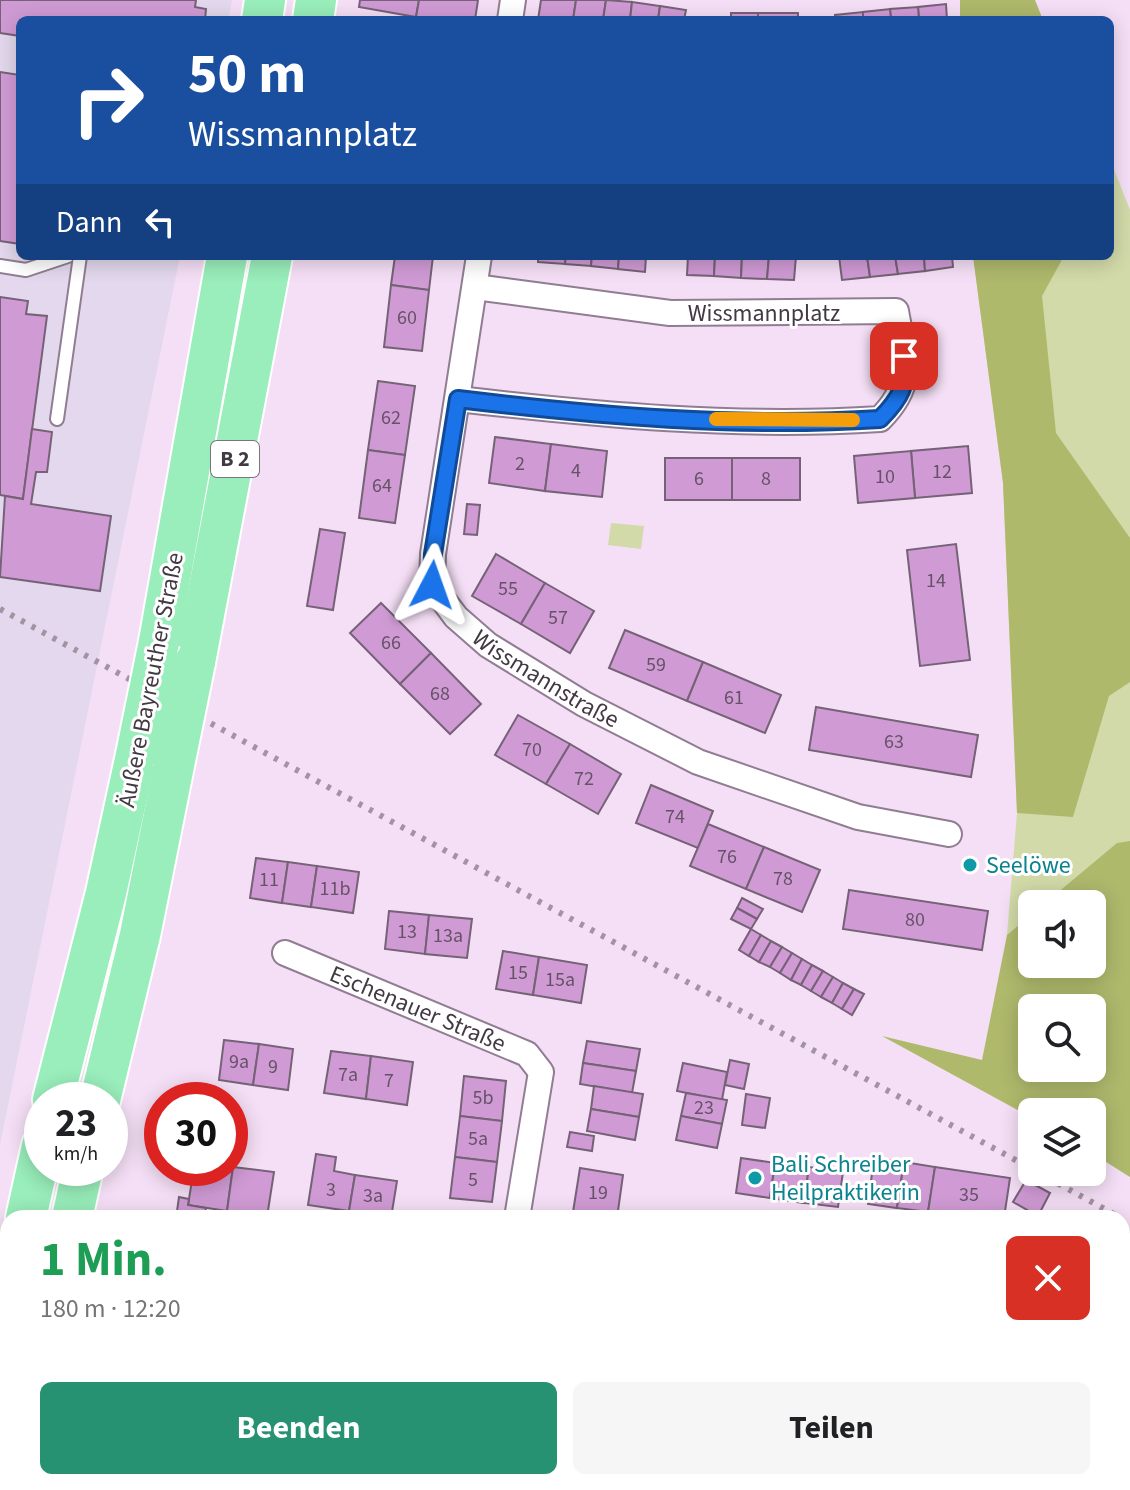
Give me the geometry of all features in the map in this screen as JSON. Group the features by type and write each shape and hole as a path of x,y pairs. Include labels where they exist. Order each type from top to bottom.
{"main road":[{"name":"Äußere Bayreuther Straße","path":"58,1082 106,893 136,755 226,260"},
{"name":"Äußere Bayreuther Straße","path":"104,1082 140,935 271,260"},
{"path":"28,1210 33,1186"},
{"path":"74,1210 79,1186"}],"street":[{"name":"Wissmannstraße","path":"478,260 433,554 432,585 456,617 477,636 584,704 698,762 858,817 949,834"},
{"name":"Wissmannplatz","path":"458,399 615,417 826,422 880,419 898,401 907,378 896,311 670,313 475,287"},
{"name":"Eschenauer Straße","path":"285,953 527,1054 541,1072 518,1210"}],"lane":[{"path":"0,266 26,270 56,260"},
{"path":"57,419 79,260"}],"shaded area":[{"path":"0,0 232,0 229,16 16,16 16,260 179,260 0,1145"}],"green space":[{"path":"960,0 1035,0 1041,16 960,16"},
{"path":"1114,169 1130,210 1130,1177 1106,1162 1106,1098 1092,1098 1092,1082 1106,1082 1106,994 1022,994 1007,935 1017,813 1003,483 974,260 1114,260"},
{"path":"974,260 1062,260 1042,296 1056,433 1130,538 1130,682 1109,696 1073,817 1017,813 1003,483"},
{"path":"611,523 644,526 641,549 608,545"},
{"path":"1130,841 1130,1177 1106,1162 1106,1098 1018,1098 1018,1110 882,1036 982,1060 1007,935 1018,926 1018,978 1106,978 1106,890 1061,890 1117,843"}],"building":[{"path":"0,0 196,0 195,7 206,9 205,16 16,16 16,35 0,33"},
{"path":"360,0 419,0 416,16 359,7"},
{"path":"419,0 478,0 476,16 416,16"},
{"path":"541,0 576,0 574,16 539,16"},
{"path":"576,0 606,0 604,16 574,16"},
{"path":"606,0 632,2 630,16 604,16"},
{"path":"632,2 660,6 659,16 630,16"},
{"path":"946,4 947,16 919,16 918,7"},
{"path":"660,6 686,10 685,16 659,16"},
{"path":"918,7 919,16 891,16 890,9"},
{"path":"890,9 891,16 863,16 863,12"},
{"path":"863,12 863,16 835,15"},
{"path":"731,13 758,13 758,16 731,16"},
{"path":"758,13 798,13 798,16 758,16"},
{"path":"0,72 16,74 16,243 0,241"},
{"path":"394,260 433,260 429,290 391,285"},
{"path":"538,260 566,260 565,264"},
{"path":"566,260 592,260 591,266 565,264"},
{"path":"592,260 619,260 618,269 591,266"},
{"path":"619,260 646,260 645,272 618,269"},
{"path":"688,260 715,260 714,276 687,275"},
{"path":"715,260 742,260 741,278 714,276"},
{"path":"742,260 769,260 767,279 741,278"},
{"path":"769,260 796,260 794,280 767,279"},
{"path":"840,260 868,260 870,277 842,280"},
{"path":"868,260 896,260 898,274 870,277"},
{"path":"896,260 924,260 925,271 898,274"},
{"path":"924,260 952,260 953,267 925,271"},
{"path":"391,285 429,290 422,351 384,347"},
{"path":"0,297 28,301 26,314 47,316 23,499 0,495"},
{"path":"378,381 415,386 405,455 368,450"},
{"path":"32,429 52,432 47,472 36,472 31,504 111,516 100,591 0,577 5,496 23,499"},
{"path":"495,437 551,444 545,491 489,483"},
{"path":"551,444 607,451 602,497 545,491"},
{"path":"968,446 972,493 915,498 911,451"},
{"path":"368,450 405,455 395,523 359,518"},
{"path":"911,451 915,498 858,503 854,456"},
{"path":"665,458 732,458 732,500 665,500"},
{"path":"732,458 800,458 800,500 732,500"},
{"path":"467,504 480,505 477,535 464,534"},
{"path":"320,529 345,533 333,610 307,606"},
{"path":"956,544 970,660 920,666 907,550"},
{"path":"496,554 545,583 521,624 472,596"},
{"path":"545,583 594,611 570,653 521,624"},
{"path":"381,603 431,653 400,684 350,633"},
{"path":"625,630 703,662 687,701 609,668"},
{"path":"431,653 481,704 450,734 400,684"},
{"path":"703,662 781,695 765,733 687,701"},
{"path":"816,707 978,735 971,777 809,750"},
{"path":"518,715 570,744 546,784 495,755"},
{"path":"570,744 621,774 598,814 546,784"},
{"path":"651,785 713,811 698,848 636,823"},
{"path":"708,824 764,847 746,889 690,866"},
{"path":"764,847 820,870 802,912 746,889"},
{"path":"256,858 288,862 282,903 250,898"},
{"path":"288,862 317,866 311,907 282,903"},
{"path":"317,866 359,872 353,913 311,907"},
{"path":"849,890 988,911 982,950 843,929"},
{"path":"742,898 763,909 757,919 737,908"},
{"path":"737,908 757,919 751,929 731,919"},
{"path":"389,911 429,915 425,954 385,949"},
{"path":"429,915 472,919 467,958 425,954"},
{"path":"751,929 761,935 749,956 739,950"},
{"path":"761,935 771,941 759,962 749,956"},
{"path":"771,941 782,947 770,967 759,962"},
{"path":"782,947 792,953 780,973 770,967"},
{"path":"503,951 539,957 533,995 496,989"},
{"path":"792,953 802,959 791,980 780,973"},
{"path":"539,957 587,965 581,1003 533,995"},
{"path":"802,959 812,965 801,985 791,980"},
{"path":"812,965 823,971 811,991 801,985"},
{"path":"823,971 833,977 821,997 811,991"},
{"path":"833,977 843,983 832,1003 821,997"},
{"path":"843,983 854,989 842,1009 832,1003"},
{"path":"854,989 864,994 852,1015 842,1009"},
{"path":"224,1040 259,1044 253,1085 219,1080"},
{"path":"587,1041 640,1049 636,1071 583,1063"},
{"path":"259,1044 293,1049 288,1090 253,1085"},
{"path":"331,1051 371,1056 366,1099 324,1093"},
{"path":"371,1056 413,1062 407,1105 366,1099"},
{"path":"730,1060 749,1064 744,1089 725,1085"},
{"path":"583,1063 636,1071 632,1093 580,1084"},
{"path":"683,1063 727,1072 722,1100 677,1091"},
{"path":"464,1076 506,1081 502,1121 460,1116"},
{"path":"594,1086 643,1094 639,1117 591,1109"},
{"path":"686,1093 727,1100 722,1124 681,1116"},
{"path":"746,1094 770,1098 765,1128 742,1125"},
{"path":"591,1109 639,1117 635,1140 587,1131"},
{"path":"460,1116 502,1121 497,1162 455,1157"},
{"path":"681,1116 722,1124 717,1148 676,1140"},
{"path":"570,1132 594,1136 592,1151 567,1147"},
{"path":"316,1154 336,1157 334,1171 355,1175 349,1210 308,1205"},
{"path":"455,1157 497,1162 492,1202 450,1198"},
{"name":"Bali Schreiber Heilpraktikerin","path":"741,1158 775,1163 770,1198 736,1193"},
{"path":"874,1158 904,1162 897,1208 868,1204"},
{"path":"904,1162 935,1167 928,1210 897,1208"},
{"path":"775,1163 809,1167 804,1203 770,1198"},
{"path":"809,1167 843,1172 838,1207 804,1203"},
{"path":"935,1167 1010,1178 1005,1210 928,1210"},
{"path":"580,1168 623,1175 618,1210 573,1210"},
{"path":"248,1169 274,1172 268,1210 227,1210 230,1186 248,1186"},
{"path":"355,1175 397,1181 392,1210 349,1210"},
{"path":"191,1186 230,1186 227,1210 188,1205"},
{"path":"1022,1186 1037,1186 1050,1193 1041,1210 1027,1210 1013,1202"},
{"path":"179,1197 189,1199 188,1205 206,1208 206,1210 177,1210"}],"railway":[{"path":"0,609 1018,1161"},
{"path":"1063,1186 1106,1210"}],"slow traffic":[{"path":"716,419 853,420"}],"place":[{"name":"Seelöwe","path":"970,865"},
{"name":"Bali Schreiber Heilpraktikerin","path":"755,1178"}],"route":[{"path":"432,585 433,554 458,399 615,417 826,422 880,419 898,401 907,378 904,356"}]}
